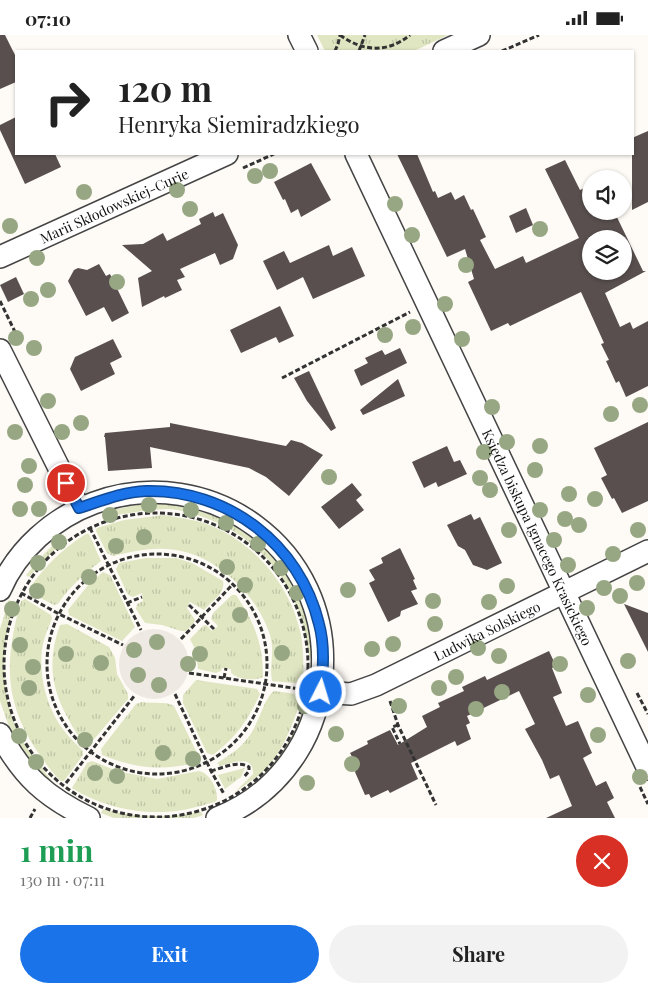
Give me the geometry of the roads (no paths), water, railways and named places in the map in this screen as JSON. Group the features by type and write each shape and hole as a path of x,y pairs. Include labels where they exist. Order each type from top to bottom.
{"street":[{"path":"299,35 306,50"},
{"path":"446,50 478,35"},
{"name":"Marii Skłodowskiej-Curie","path":"0,257 226,155"},
{"name":"Księdza biskupa Ignacego Krasickiego","path":"356,155 648,769"},
{"path":"0,349 79,508"},
{"path":"1,583 18,558 56,522 79,508 111,497 145,491 179,493 212,501 242,517 270,537 292,563 309,592 320,625 324,658 321,692 314,717 304,741 290,763 273,783 253,799 226,809"},
{"name":"Ludwika Solskiego","path":"321,692 350,694 376,685 648,551"},
{"path":"0,734 17,762 38,786 61,803 89,818"}]}
